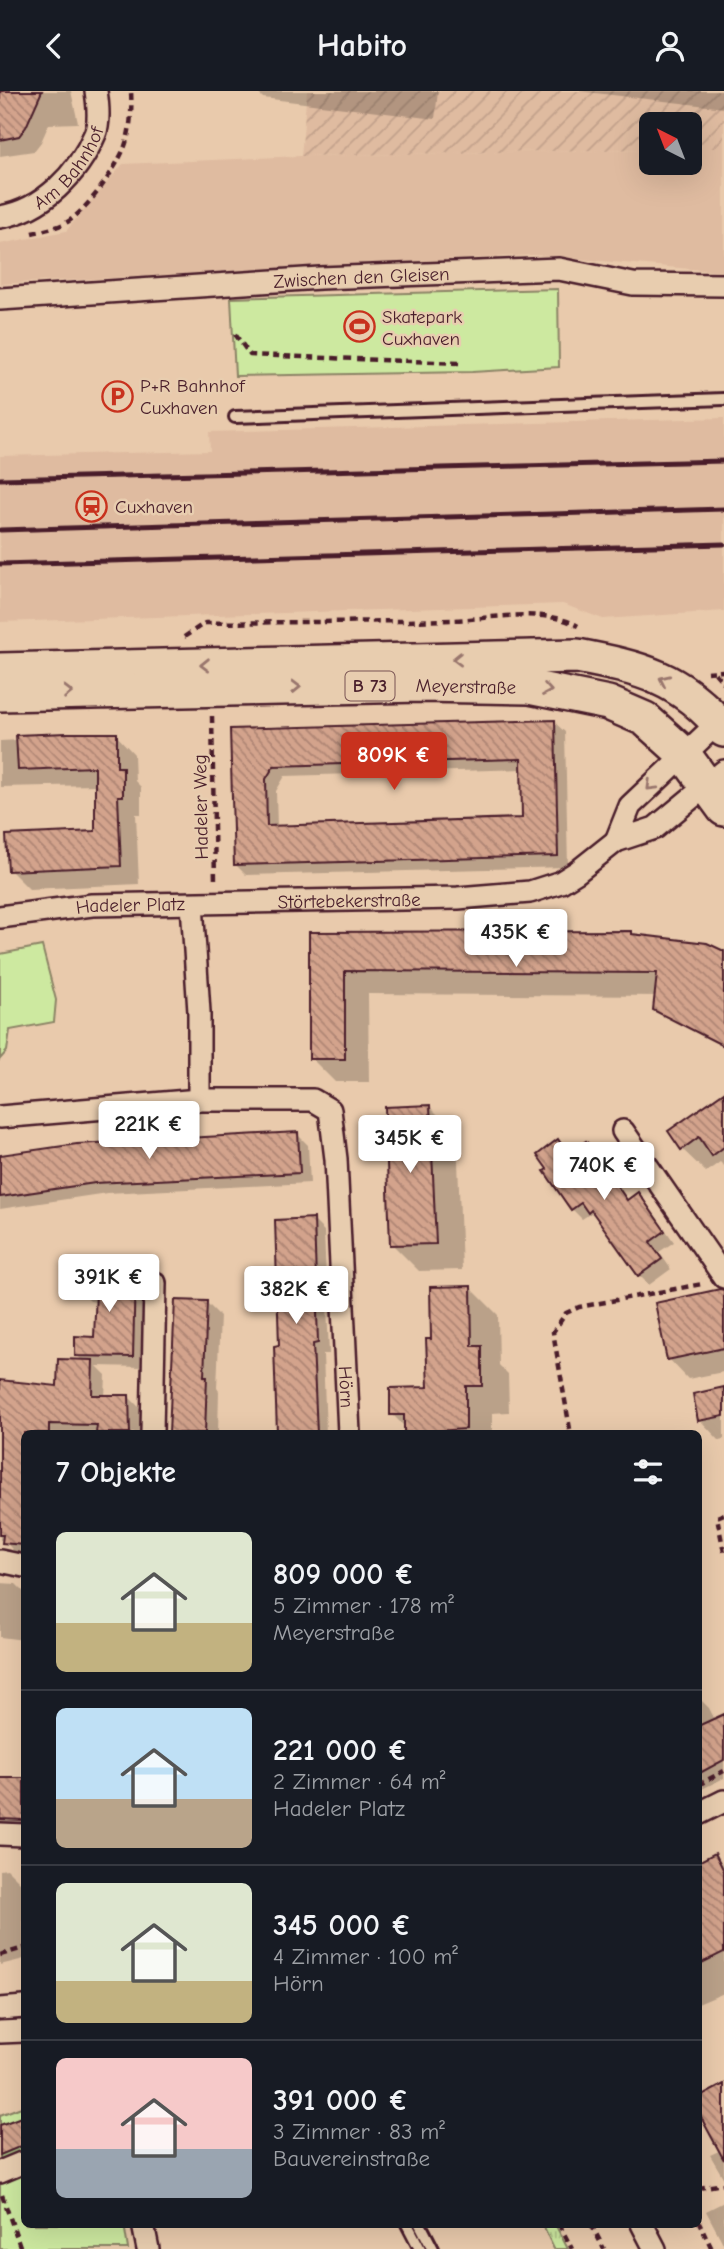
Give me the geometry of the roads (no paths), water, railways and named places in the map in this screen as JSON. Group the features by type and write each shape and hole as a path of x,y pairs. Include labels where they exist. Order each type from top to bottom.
{"main road":[{"name":"Meyerstraße","path":"0,670 577,656 635,667 673,683 722,723"},
{"name":"Meyerstraße","path":"0,694 408,685 529,687 608,703 635,715 651,724 718,788"}],"street":[{"name":"Am Bahnhof","path":"0,217 12,215 43,201 74,171 96,132 99,106 96,91"},
{"name":"Zwischen den Gleisen","path":"0,299 320,278 559,269 633,283 724,285"},
{"name":"Störtebekerstraße","path":"616,841 630,806 683,753 722,723"},
{"name":"Störtebekerstraße","path":"192,904 458,898 530,892 561,882 578,872 616,841 655,828 718,788"},
{"name":"Hadeler Platz","path":"0,917 92,905 192,904 198,1012 199,1100"},
{"name":"Hörn","path":"199,1100 313,1100 330,1109 334,1131 349,1430"},
{"path":"0,1118 199,1100"},
{"path":"623,1131 724,1277"},
{"path":"152,1430 155,1283"},
{"path":"0,1561 21,1565"},
{"path":"702,1812 724,1801"},
{"path":"0,1834 21,1835"},
{"path":"0,2009 21,2007"},
{"path":"0,2032 21,2031"},
{"path":"0,2172 21,2163"},
{"path":"144,2228 148,2249"},
{"path":"644,2228 656,2249"}],"lane":[{"path":"235,417 724,399"},
{"path":"409,2228 420,2249"},
{"path":"422,2228 433,2249"}],"railway":[{"path":"0,479 724,461"},
{"path":"0,530 724,509"},
{"path":"0,564 724,544"}],"place":[{"name":"Skatepark Cuxhaven","path":"359,327"},
{"name":"P+R Bahnhof Cuxhaven","path":"117,396"},
{"name":"Cuxhaven","path":"92,506"}]}
